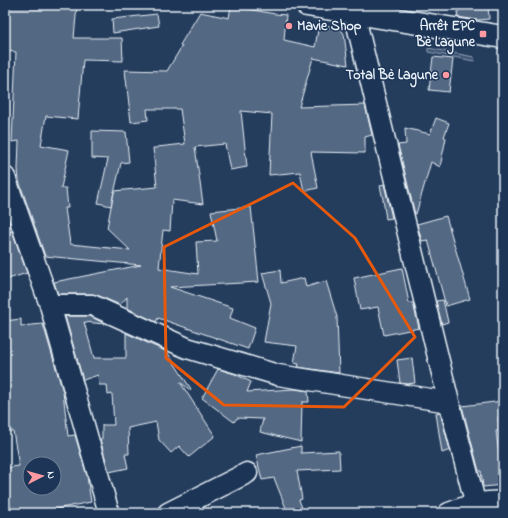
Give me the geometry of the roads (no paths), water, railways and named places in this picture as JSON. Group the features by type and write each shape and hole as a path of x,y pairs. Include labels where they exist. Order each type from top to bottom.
{"main road":[{"path":"307,5 503,37"}],"street":[{"path":"354,13 449,402 477,508"},
{"path":"5,177 50,304 109,513"},
{"path":"50,304 92,305 187,348 278,374 449,402"},
{"path":"168,513 247,473"},
{"path":"449,513 503,501"}],"place":[{"name":"Mavie Shop","path":"289,26"},
{"name":"Arrêt EPC Bè Lagune","path":"483,34"},
{"name":"Total Bè Lagune","path":"446,75"}]}
